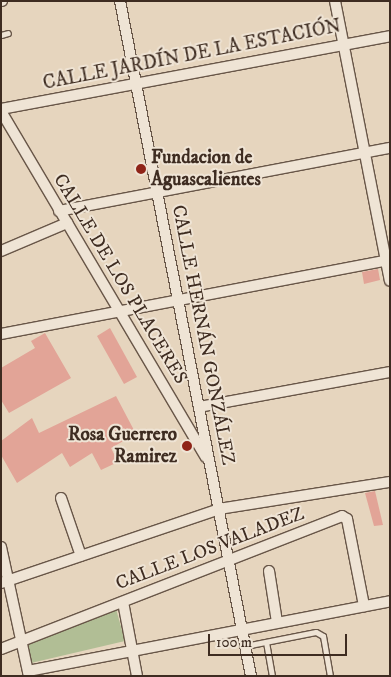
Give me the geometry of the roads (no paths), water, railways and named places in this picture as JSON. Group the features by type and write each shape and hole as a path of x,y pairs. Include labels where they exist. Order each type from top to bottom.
{"street":[{"name":"CALLE HERNÁN GONZÁLEZ","path":"120,1 251,676"},
{"path":"335,1 388,260 390,281"},
{"name":"CALLE JARDÍN DE LA ESTACIÓN","path":"1,110 390,36"},
{"name":"CALLE DE LOS PLACERES","path":"1,110 210,464"},
{"path":"59,211 390,148"},
{"path":"1,251 67,223"},
{"path":"1,334 388,260"},
{"path":"199,407 390,372"},
{"path":"5,581 219,509 390,482"},
{"path":"60,498 81,556"},
{"name":"CALLE LOS VALADEZ","path":"1,650 346,516 364,606"},
{"path":"1,547 5,581 23,643 29,673 132,650 390,601"},
{"path":"269,571 277,622"},
{"path":"123,602 137,676"}],"lane":[{"path":"1,35 8,33"},
{"path":"246,646 316,632 323,636 330,676"},
{"path":"266,642 272,676"}],"place":[{"name":"Fundacion de Aguascalientes","path":"141,169"},
{"name":"Rosa Guerrero Ramirez","path":"187,446"}]}
